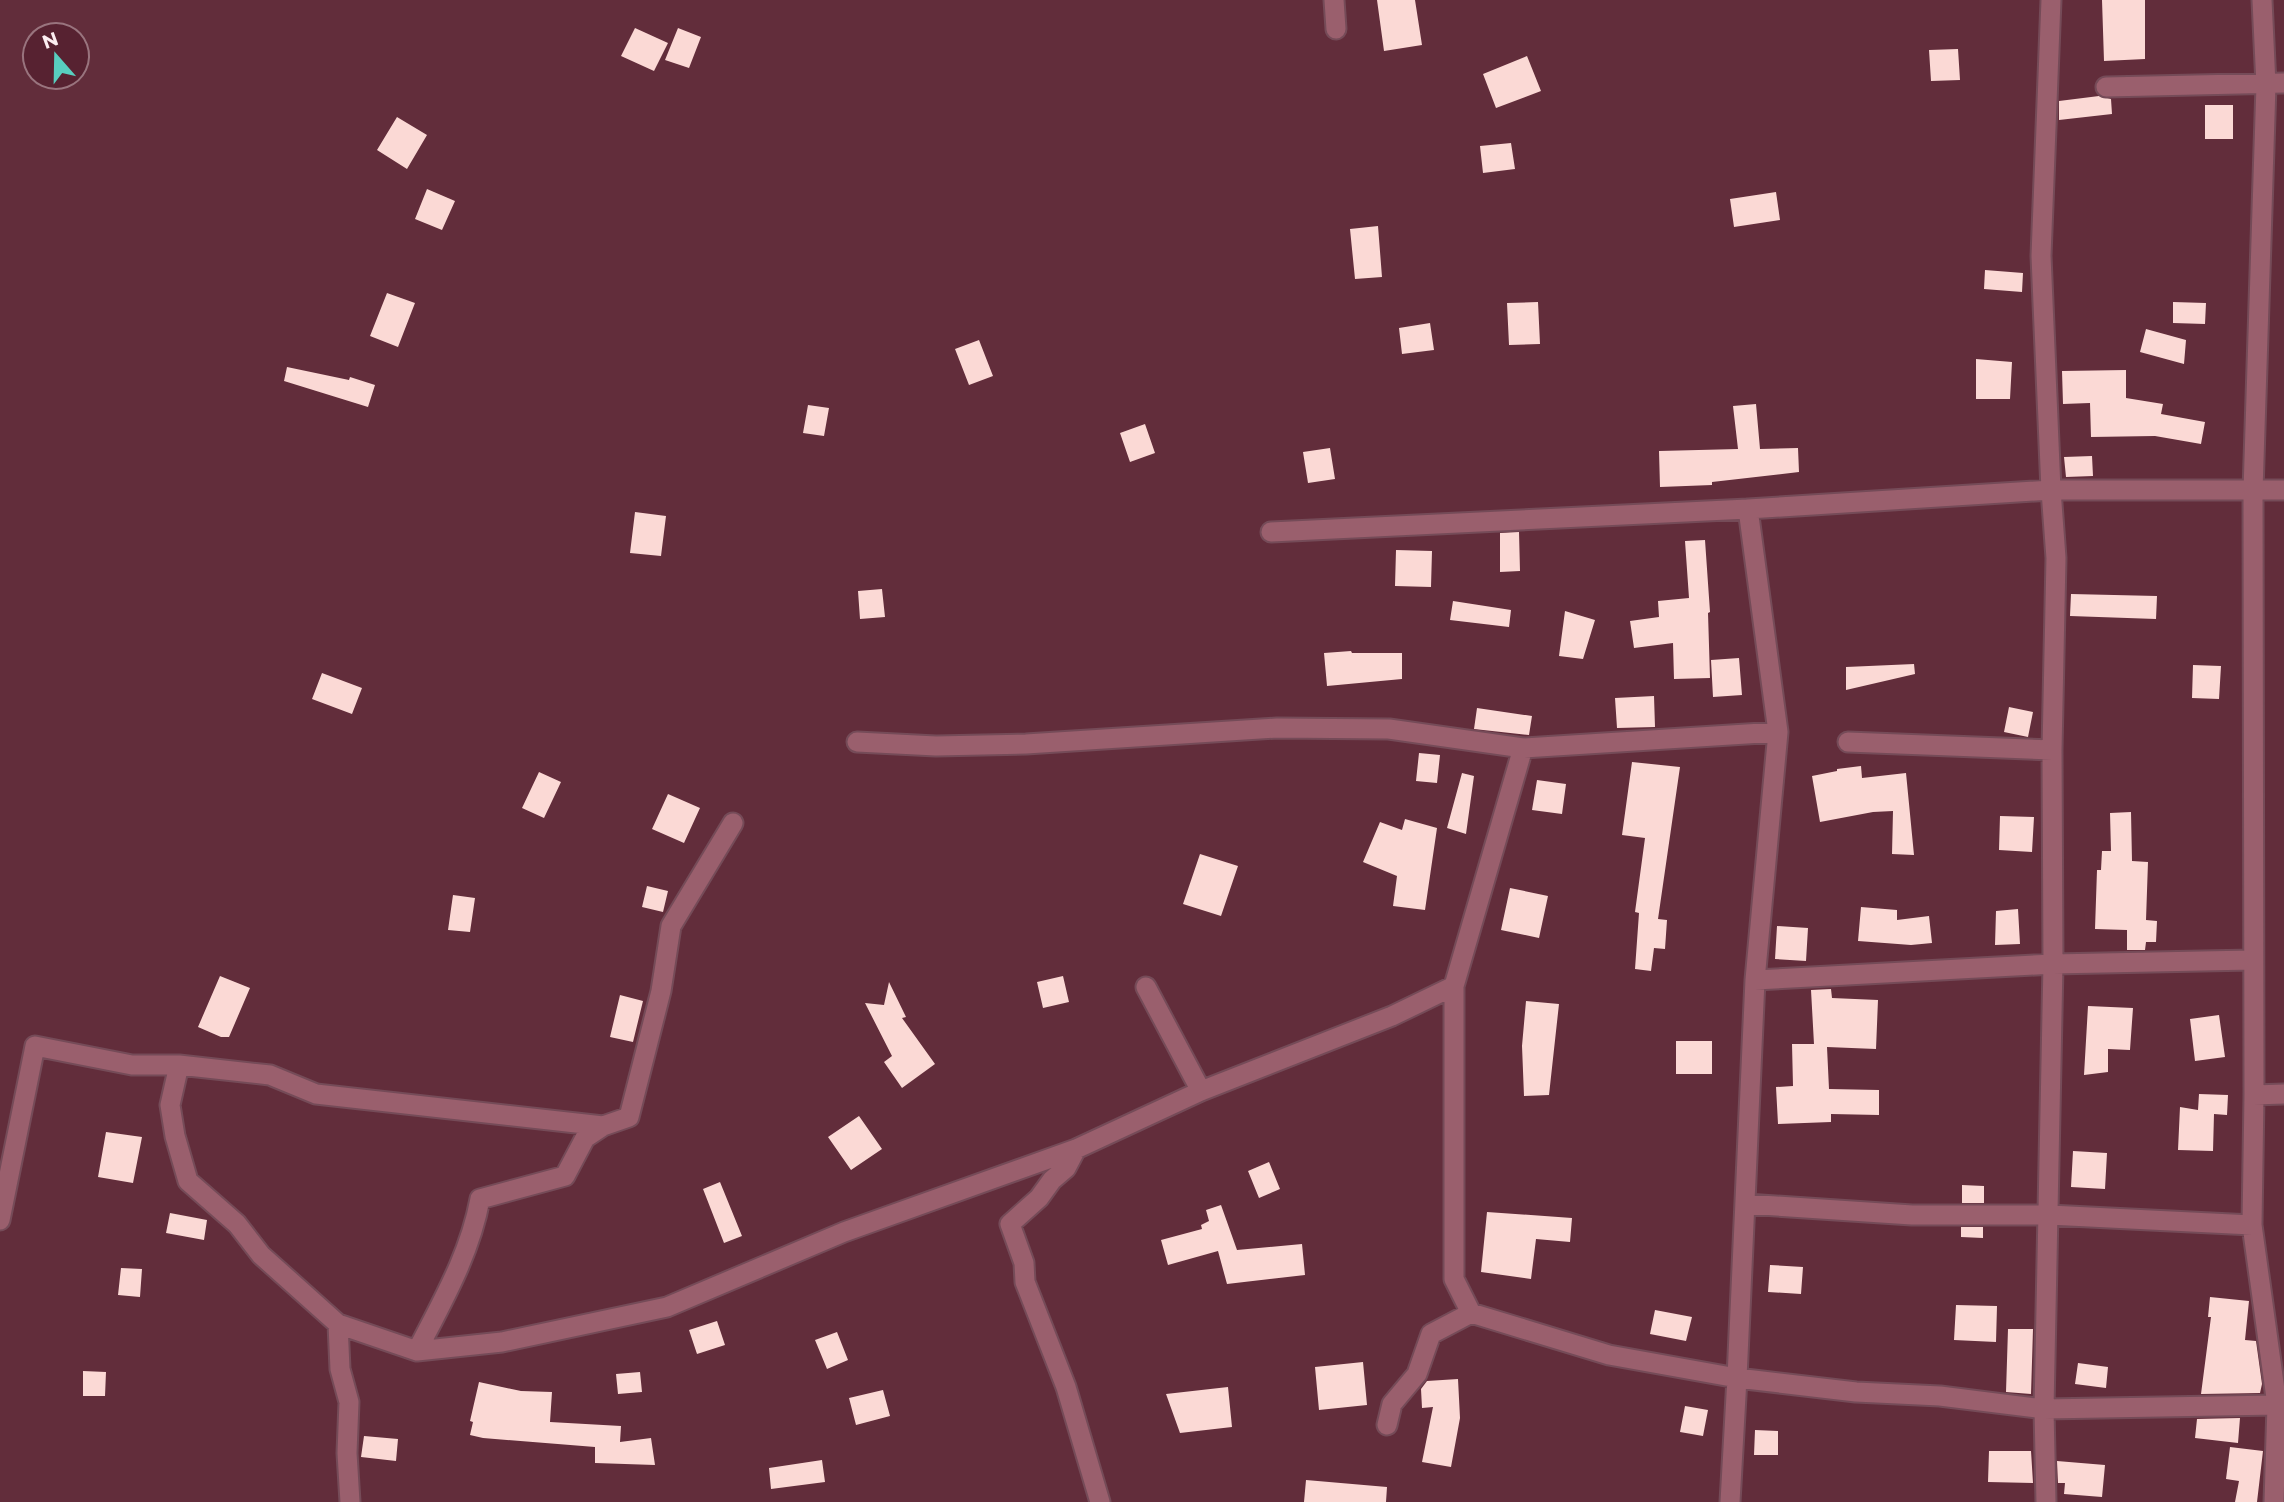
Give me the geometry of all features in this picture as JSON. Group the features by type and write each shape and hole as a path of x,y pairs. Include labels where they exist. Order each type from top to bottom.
{"street":[{"path":"1334,0 1336,29"},
{"path":"2046,1502 2044,1409 2053,964 2052,750 2056,558 2041,256 2050,0"},
{"path":"2262,0 2275,84 2253,491 2252,1225 2277,1405 2274,1502"},
{"path":"2106,87 2275,84"},
{"path":"1271,532 1748,509 2051,490 2284,490"},
{"path":"1730,1502 1755,979 1778,732 1748,509"},
{"path":"857,742 936,746 1026,744 1277,728 1389,729 1523,748 1778,732"},
{"path":"1848,743 2052,750"},
{"path":"1471,1313 1454,1279 1454,986 1523,748"},
{"path":"417,1351 459,1268 475,1223 480,1199 565,1176 585,1138 603,1126 629,1117 661,991 671,926 733,822"},
{"path":"1755,979 2053,964 2252,960"},
{"path":"180,1066 170,1105 174,1136 188,1181 237,1224 261,1255 338,1324 417,1351 502,1342 667,1307 844,1233 1076,1149 1201,1091 1391,1016 1454,986"},
{"path":"1146,987 1201,1091"},
{"path":"0,1220 35,1046 132,1065 180,1066 270,1075 316,1094 603,1126"},
{"path":"2254,1095 2284,1094"},
{"path":"1076,1149 1066,1168 1052,1180 1039,1198 1010,1224 1024,1263 1025,1282 1066,1387 1100,1502"},
{"path":"1746,1204 1912,1215 2049,1215 2252,1225"},
{"path":"1387,1425 1391,1404 1417,1374 1432,1334 1471,1313 1609,1355 1737,1378 1856,1392 1940,1395 2044,1409 2277,1405"},
{"path":"338,1324 340,1369 349,1402 347,1453 350,1502"}],"building":[{"path":"1377,0 1415,0 1422,45 1384,51"},
{"path":"2102,0 2145,0 2145,59 2104,61"},
{"path":"635,28 668,43 654,71 621,56"},
{"path":"678,28 701,37 689,68 665,60"},
{"path":"1958,49 1960,80 1931,81 1929,50"},
{"path":"1527,56 1541,91 1496,108 1483,74"},
{"path":"2099,96 2111,99 2112,114 2059,120 2059,101"},
{"path":"2205,105 2233,105 2233,139 2205,139"},
{"path":"397,117 427,135 407,169 377,150"},
{"path":"1511,143 1515,169 1483,173 1480,146"},
{"path":"427,189 455,201 442,230 415,219"},
{"path":"1776,192 1780,220 1734,227 1730,199"},
{"path":"1378,226 1382,277 1355,279 1350,229"},
{"path":"1985,270 2023,273 2022,292 1984,289"},
{"path":"387,293 415,303 398,347 370,336"},
{"path":"1538,302 1540,344 1509,345 1507,303"},
{"path":"2173,302 2206,303 2205,324 2173,323"},
{"path":"1430,323 1434,350 1402,354 1399,328"},
{"path":"2146,329 2186,340 2184,364 2140,352"},
{"path":"979,340 993,376 969,385 955,349"},
{"path":"1976,359 2012,362 2010,399 1976,399"},
{"path":"287,367 349,380 350,377 375,385 368,407 284,381"},
{"path":"2126,370 2126,398 2163,404 2161,414 2205,422 2201,444 2155,436 2091,437 2090,403 2063,404 2062,371"},
{"path":"1756,404 1760,449 1798,448 1799,472 1712,482 1712,485 1660,487 1659,451 1738,449 1733,406"},
{"path":"808,405 829,408 824,436 803,433"},
{"path":"1145,424 1155,453 1130,462 1120,433"},
{"path":"1330,448 1335,479 1308,483 1303,452"},
{"path":"2092,456 2093,476 2066,477 2064,457"},
{"path":"635,512 666,516 661,556 630,553"},
{"path":"1519,532 1520,571 1500,572 1500,533"},
{"path":"1705,540 1710,612 1710,678 1674,679 1673,643 1634,648 1630,621 1659,617 1658,601 1689,598 1685,541"},
{"path":"1396,550 1432,551 1431,587 1395,586"},
{"path":"882,589 885,617 860,619 858,591"},
{"path":"2071,594 2157,596 2156,619 2070,616"},
{"path":"1453,601 1511,610 1509,627 1450,620"},
{"path":"1565,611 1595,620 1583,659 1559,656"},
{"path":"1324,653 1402,653 1402,679 1327,686"},
{"path":"1739,658 1742,695 1713,697 1711,660"},
{"path":"1914,664 1915,674 1846,690 1846,667"},
{"path":"2193,665 2221,666 2219,699 2192,698"},
{"path":"322,673 362,688 352,714 312,699"},
{"path":"1654,696 1655,727 1617,728 1615,698"},
{"path":"2009,707 2033,712 2028,737 2004,732"},
{"path":"1477,708 1532,716 1529,735 1474,729"},
{"path":"1419,753 1440,755 1437,783 1416,781"},
{"path":"1632,762 1680,767 1658,919 1667,920 1665,949 1654,948 1651,971 1635,969 1639,913 1635,912 1645,838 1622,835"},
{"path":"1861,766 1862,778 1906,773 1914,855 1892,854 1893,811 1820,822 1812,776"},
{"path":"539,772 561,782 544,818 522,808"},
{"path":"1462,773 1474,776 1466,834 1447,828"},
{"path":"1537,780 1566,784 1562,814 1532,810"},
{"path":"668,794 700,808 684,843 652,829"},
{"path":"2131,812 2132,861 2148,862 2146,920 2157,921 2156,942 2146,942 2145,950 2127,950 2127,930 2095,929 2097,870 2101,870 2102,851 2111,851 2110,813"},
{"path":"2000,816 2034,817 2032,852 1999,850"},
{"path":"1405,819 1437,828 1425,910 1393,906 1397,876 1363,862 1380,822 1402,830"},
{"path":"1200,854 1238,866 1221,916 1183,904"},
{"path":"647,886 668,891 663,912 642,907"},
{"path":"1510,888 1548,896 1539,938 1501,930"},
{"path":"453,895 475,898 470,932 448,930"},
{"path":"1861,907 1897,910 1897,920 1929,916 1932,943 1911,945 1858,941"},
{"path":"2018,909 2020,944 1995,945 1996,911"},
{"path":"1777,926 1808,928 1806,961 1775,959"},
{"path":"220,976 250,988 229,1037 221,1037 198,1027"},
{"path":"1063,976 1069,1002 1043,1008 1037,982"},
{"path":"889,982 906,1017 902,1018 935,1064 902,1088 884,1062 892,1056 865,1003 884,1005"},
{"path":"1831,989 1832,998 1878,1000 1876,1049 1827,1047 1829,1089 1879,1090 1879,1115 1831,1114 1831,1122 1778,1124 1776,1087 1793,1086 1792,1044 1814,1044 1811,990"},
{"path":"620,995 643,1001 633,1042 610,1037"},
{"path":"1526,1001 1559,1004 1549,1095 1524,1096 1522,1046"},
{"path":"2088,1006 2133,1008 2130,1050 2108,1049 2108,1072 2084,1075"},
{"path":"2219,1015 2225,1057 2195,1061 2190,1019"},
{"path":"1676,1041 1712,1041 1712,1074 1676,1074"},
{"path":"2199,1094 2228,1095 2227,1115 2214,1114 2213,1151 2178,1150 2180,1107 2198,1110"},
{"path":"859,1116 882,1149 851,1170 828,1137"},
{"path":"106,1132 142,1137 133,1183 98,1177"},
{"path":"2073,1151 2107,1153 2105,1189 2071,1187"},
{"path":"1269,1162 1280,1189 1259,1198 1248,1171"},
{"path":"720,1182 742,1236 724,1243 703,1189"},
{"path":"1962,1185 1984,1186 1984,1203 1962,1203"},
{"path":"1221,1205 1237,1250 1302,1244 1305,1275 1227,1284 1218,1251 1168,1265 1161,1240 1202,1229 1201,1225 1209,1221 1206,1210"},
{"path":"1487,1212 1572,1218 1570,1242 1536,1239 1531,1279 1481,1272"},
{"path":"170,1213 207,1220 204,1240 166,1233"},
{"path":"1961,1227 1983,1227 1983,1238 1961,1237"},
{"path":"1770,1265 1803,1267 1801,1294 1768,1292"},
{"path":"121,1268 142,1269 140,1297 118,1295"},
{"path":"2210,1297 2249,1301 2245,1340 2256,1341 2262,1384 2260,1393 2201,1394 2211,1317 2208,1317"},
{"path":"1956,1305 1997,1306 1996,1342 1954,1340"},
{"path":"1655,1310 1692,1317 1686,1341 1650,1334"},
{"path":"717,1321 725,1345 697,1354 689,1330"},
{"path":"2008,1329 2033,1329 2031,1394 2006,1392"},
{"path":"837,1332 848,1360 827,1369 815,1340"},
{"path":"1363,1362 1367,1405 1319,1410 1315,1367"},
{"path":"2078,1363 2108,1367 2106,1388 2075,1384"},
{"path":"83,1371 106,1372 105,1396 83,1396"},
{"path":"640,1372 642,1392 618,1394 616,1374"},
{"path":"1458,1379 1460,1418 1451,1467 1422,1462 1433,1407 1422,1408 1421,1389 1427,1381"},
{"path":"479,1382 521,1391 552,1392 550,1422 621,1426 620,1442 651,1438 655,1465 595,1463 595,1447 470,1435 473,1422 470,1421"},
{"path":"1228,1387 1232,1427 1180,1433 1166,1394"},
{"path":"883,1390 890,1416 856,1425 849,1398"},
{"path":"1685,1406 1708,1410 1703,1436 1680,1432"},
{"path":"2240,1418 2238,1443 2195,1438 2197,1419"},
{"path":"1755,1430 1778,1431 1778,1455 1754,1455"},
{"path":"364,1436 398,1439 396,1461 361,1457"},
{"path":"2230,1447 2263,1451 2257,1502 2235,1502 2239,1481 2226,1479"},
{"path":"1989,1451 2031,1451 2033,1483 1988,1482"},
{"path":"822,1460 825,1482 771,1489 769,1468"},
{"path":"2057,1461 2105,1465 2102,1497 2064,1494 2065,1483 2058,1483"},
{"path":"1306,1480 1387,1487 1386,1502 1304,1502"}]}
